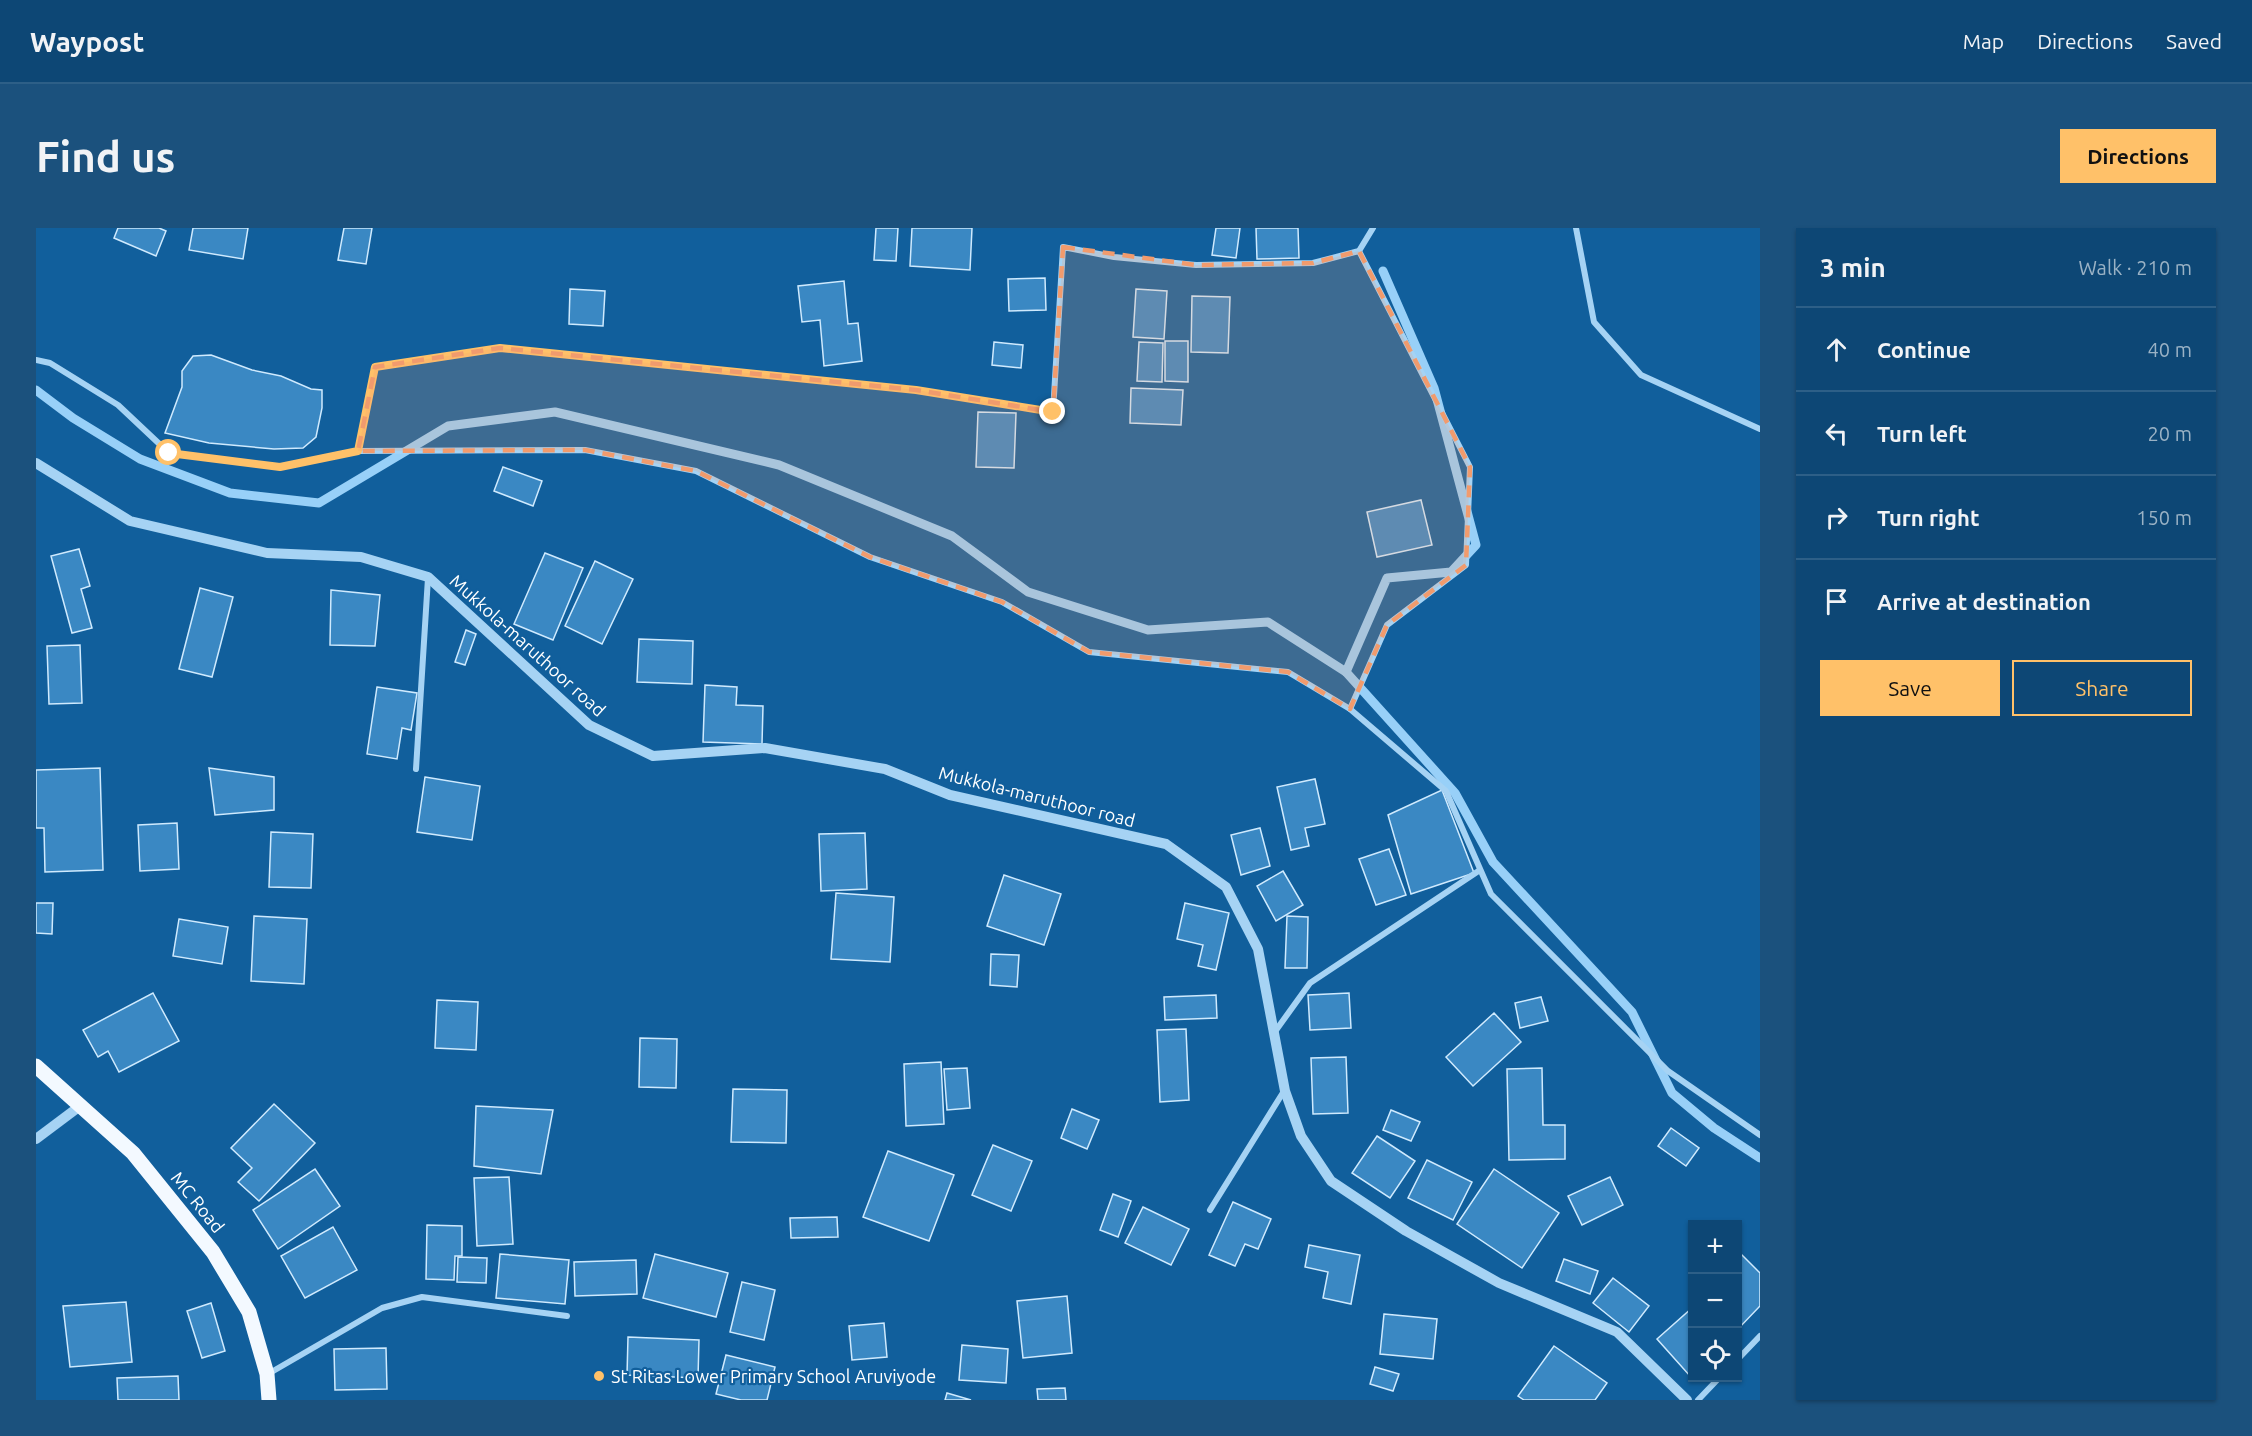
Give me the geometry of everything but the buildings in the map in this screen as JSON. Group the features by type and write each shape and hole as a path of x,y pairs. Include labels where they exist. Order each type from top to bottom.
{"main road":[{"name":"MC Road","path":"36,1066 133,1153 213,1252 249,1312 267,1374 269,1400"}],"street":[{"path":"358,451 375,367 500,348 916,390 1053,412 1063,248 1114,257 1196,265 1313,263 1359,251 1373,228"},
{"path":"1576,228 1594,322 1641,375 1760,429"},
{"path":"1350,708 1387,625 1466,565 1470,467 1359,251"},
{"path":"36,360 50,363 118,405 169,453 280,467 358,451 585,450 696,471 870,557 1002,602 1089,652 1288,672 1350,708 1446,791 1491,894 1668,1071 1760,1135"},
{"name":"Mukkola-maruthoor road","path":"36,463 130,521 267,553 361,557 428,577 589,725 653,756 765,748 885,769 950,795 1166,844 1226,887 1258,949 1285,1091 1301,1136 1331,1181 1406,1231 1499,1283 1617,1332 1687,1400"},
{"path":"416,769 428,577"},
{"path":"1273,1035 1310,983 1480,870"},
{"path":"1210,1210 1285,1091"},
{"path":"36,1139 80,1106"},
{"path":"267,1374 382,1308 422,1297 567,1316"},
{"path":"1742,1354 1760,1336"},
{"path":"1698,1400 1714,1382"}],"highlighted area":[{"path":"1063,247 1196,265 1313,263 1359,251 1470,467 1466,565 1387,625 1350,709 1288,672 1089,652 1002,602 870,557 696,471 585,450 358,451 375,367 500,348 916,390 1053,412"}],"waterway":[{"path":"36,390 73,418 140,459 230,493 319,503 448,426 555,412 779,465 952,536 1028,592 1148,630 1268,622 1346,672 1387,578 1451,572 1476,545 1434,388 1383,271"},
{"path":"1346,672 1455,793 1493,862 1632,1012 1672,1093 1714,1128 1760,1158"}],"place":[{"name":"St Ritas Lower Primary School Aruviyode","path":"599,1376"}],"route":[{"path":"169,453 280,467 358,451 375,367 500,348 916,390 1053,412"}]}
